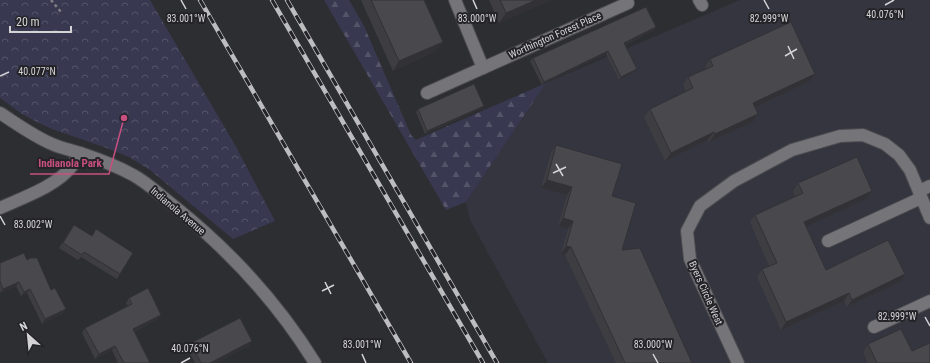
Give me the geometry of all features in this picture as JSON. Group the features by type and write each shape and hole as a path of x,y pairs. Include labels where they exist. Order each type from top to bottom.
{"street":[{"path":"455,0 483,68"},
{"name":"Worthington Forest Place","path":"427,93 628,3"},
{"name":"Indianola Avenue","path":"0,113 26,131 45,141 109,164 135,176 180,210 211,238 253,280 275,306 304,345 315,363"},
{"name":"Byers Circle West","path":"738,363 690,259 687,231 700,206 734,180 792,150 840,136 863,135 885,144 900,155 910,170 930,218"},
{"path":"0,208 59,179 72,167 80,153"},
{"path":"828,242 920,194 930,186"},
{"path":"874,327 930,301"}],"path":[{"path":"51,0 61,12"}],"shaded area":[{"path":"740,0 930,0 930,363 548,363 470,220 466,202 546,83"}],"green space":[{"path":"0,0 150,0 235,145 275,221 233,239 150,170 129,157 52,129 22,114 0,98"},
{"path":"324,0 349,0 364,26 411,135 416,140 546,83 466,202 446,210"}],"building":[{"path":"371,0 424,0 443,42 399,61"},
{"path":"500,0 536,0 506,13"},
{"path":"646,7 656,27 624,43 637,69 621,77 608,51 544,82 533,58"},
{"path":"791,22 815,74 753,103 758,114 715,134 714,132 671,153 650,109 693,88 688,77 713,66 710,59"},
{"path":"474,84 484,106 427,131 418,109"},
{"path":"556,145 622,164 612,196 636,203 622,250 640,248 692,363 625,363 571,247 566,246 573,221 563,218 572,187 547,180"},
{"path":"857,157 872,191 804,222 826,270 888,240 905,274 852,300 849,293 786,322 762,269 777,263 755,215 803,193 798,183"},
{"path":"74,225 92,236 96,229 133,253 120,274 84,252 82,255 63,243"},
{"path":"24,253 27,260 30,258 37,258 51,290 55,288 66,309 45,319 30,289 24,292 19,282 3,289 0,281 0,263"},
{"path":"148,288 161,315 133,329 150,363 124,363 115,346 99,354 85,328 132,304 129,298"},
{"path":"240,318 252,341 210,363 201,363 191,343"},
{"path":"901,329 912,351 930,343 930,363 877,363 868,344"}],"railway":[{"path":"200,0 411,363"},
{"path":"272,0 483,363"},
{"path":"287,0 497,363"}],"place":[{"name":"Indianola Park","path":"124,118"}]}
